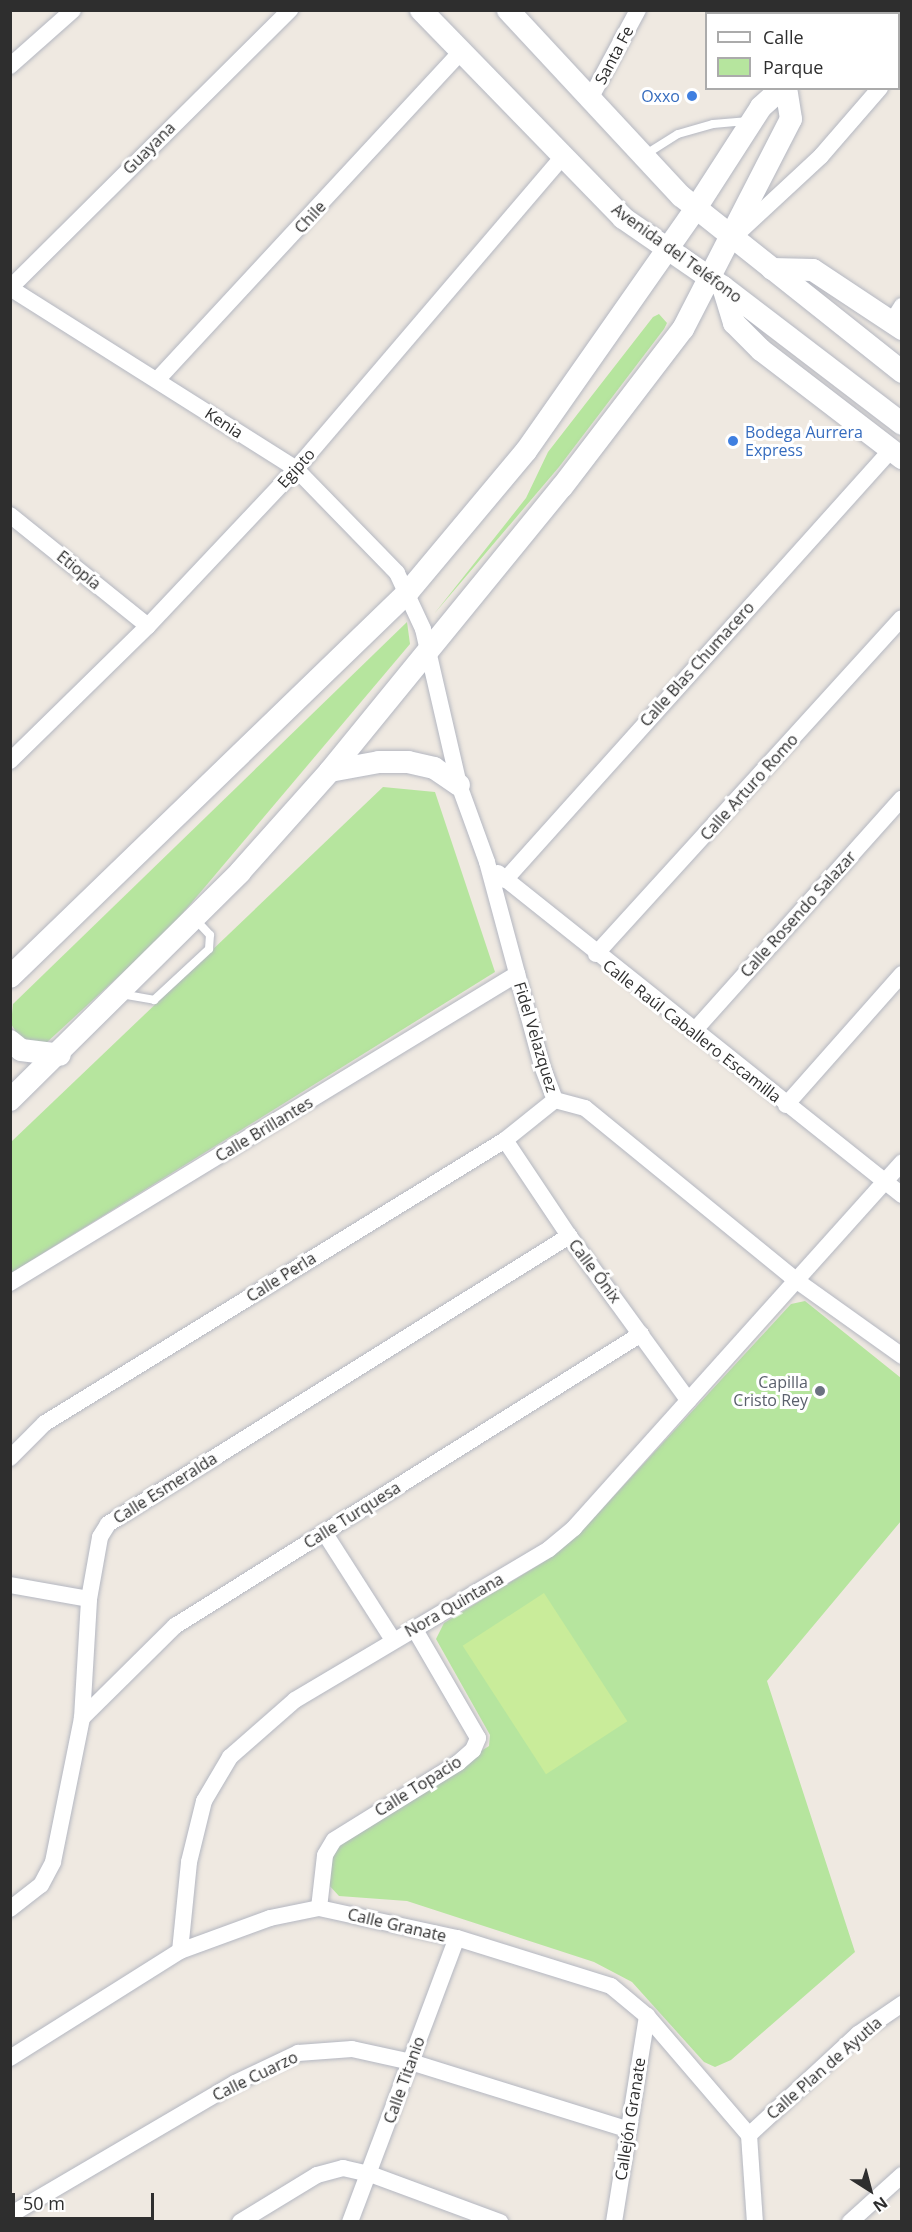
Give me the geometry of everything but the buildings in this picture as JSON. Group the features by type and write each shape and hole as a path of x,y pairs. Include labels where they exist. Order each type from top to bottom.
{"main road":[{"name":"Avenida del Teléfono","path":"421,10 562,158 624,218 717,282 902,424"},
{"path":"508,10 643,156 696,208 728,247 772,269 902,372"},
{"path":"10,977 408,592 526,451 696,208 752,121 782,90"},
{"path":"10,1100 60,1055 195,918 330,771 562,487 717,282 728,247 790,118 784,90"},
{"path":"772,269 813,270 898,319"},
{"path":"717,282 734,323 760,350 896,454"},
{"path":"330,771 379,762 408,762 434,768 459,785"},
{"path":"10,1041 21,1050 60,1055"}],"street":[{"path":"10,66 73,10"},
{"name":"Guayana","path":"10,288 291,10"},
{"name":"Santa Fe","path":"590,99 638,10"},
{"name":"Chile","path":"157,381 461,52"},
{"path":"728,247 821,156 878,90"},
{"name":"Egipto","path":"10,761 148,626 296,470 562,158"},
{"name":"Kenia","path":"10,288 296,470 381,553 408,592"},
{"name":"Calle Blas Chumacero","path":"505,880 896,454"},
{"name":"Etiopía","path":"10,515 148,626"},
{"name":"Fidel Velazquez","path":"408,592 428,650 459,785 487,862 517,974 555,1100 585,1108 797,1281 902,1356"},
{"name":"Calle Arturo Romo","path":"596,954 902,618"},
{"name":"Calle Rosendo Salazar","path":"694,1031 902,798"},
{"name":"Calle Raúl Caballero Escamilla","path":"487,862 505,880 596,954 786,1106 902,1195"},
{"name":"Calle Brillantes","path":"10,1283 517,974"},
{"path":"786,1106 902,974"},
{"name":"Calle Perla","path":"10,1458 45,1423 505,1140 555,1100"},
{"name":"Calle Ónix","path":"505,1140 569,1236 688,1400"},
{"name":"Nora Quintana","path":"180,1951 189,1862 204,1801 230,1757 295,1700 558,1542 902,1163"},
{"name":"Calle Esmeralda","path":"10,1909 41,1885 53,1862 82,1718 89,1599 100,1537 108,1524 569,1236"},
{"name":"Calle Turquesa","path":"82,1718 175,1626 640,1334"},
{"path":"324,1532 393,1640"},
{"path":"10,1585 89,1599"},
{"name":"Calle Topacio","path":"319,1908 325,1855 334,1840 458,1762 473,1750 478,1738 414,1628"},
{"name":"Calle Granate","path":"10,2058 180,1951 270,1918 319,1908 457,1938 611,1986 647,2016 749,2135"},
{"name":"Calle Titanio","path":"350,2222 457,1938"},
{"name":"Calle Plan de Ayutla","path":"749,2135 858,2034 902,2004"},
{"name":"Callejón Granate","path":"615,2222 626,2129 647,2016"},
{"name":"Calle Cuarzo","path":"10,2215 235,2083 298,2053 352,2049 411,2062 626,2129"},
{"path":"749,2135 755,2222"},
{"path":"240,2222 317,2175 343,2168 370,2174 500,2222"},
{"path":"850,2222 902,2175"}],"lane":[{"path":"643,156 678,134 713,124 752,121"},
{"path":"121,994 154,1000 208,949 210,934 195,918"}],"green space":[{"path":"659,314 667,323 664,329 559,467 434,614 526,498 548,452 653,317"},
{"path":"407,622 410,644 166,933 45,1044 20,1038 11,1024 13,1004"},
{"path":"383,787 435,792 495,972 11,1273 11,1142"},
{"path":"805,1301 901,1378 901,1521 767,1681 855,1952 731,2060 715,2067 704,2062 632,1982 594,1962 407,1901 339,1896 327,1883 328,1868 338,1844 489,1746 490,1735 436,1639 444,1623 550,1558 590,1522 791,1304"},
{"path":"544,1593 627,1721 546,1774 463,1646"}],"place":[{"name":"Oxxo","path":"692,96"},
{"name":"Bodega Aurrera Express","path":"733,441"},
{"name":"Capilla Cristo Rey","path":"820,1391"}]}
